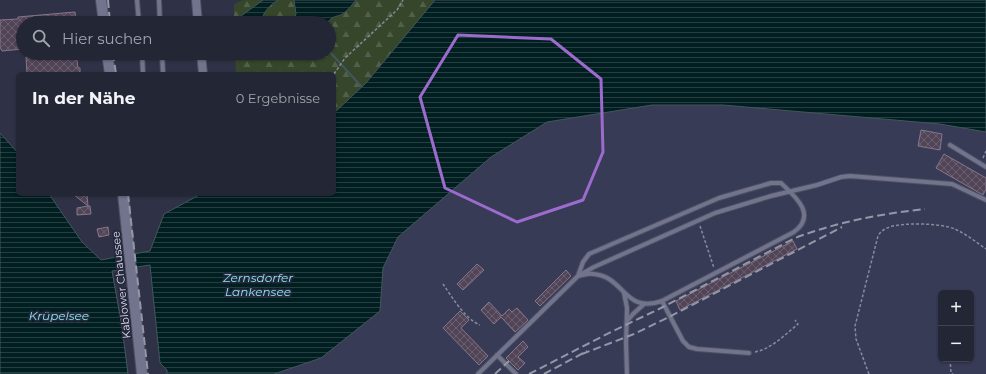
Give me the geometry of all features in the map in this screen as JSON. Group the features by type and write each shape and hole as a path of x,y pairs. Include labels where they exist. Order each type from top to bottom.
{"street":[{"path":"101,0 103,16"},
{"path":"196,0 197,16"},
{"path":"108,60 110,72"},
{"path":"202,60 203,72"},
{"name":"Kablower Chaussee","path":"123,196 142,374"}],"lane":[{"path":"137,0 139,16"},
{"path":"159,0 160,16"},
{"path":"142,60 143,72"},
{"path":"162,60 163,72"},
{"path":"950,145 986,167"},
{"path":"478,374 578,276 594,267 715,213 789,191 841,178 858,176 952,184 986,200"},
{"path":"771,183 781,183 799,201 803,209 803,223 794,232 662,301 649,305 636,302 611,280 602,276 594,274 578,276 583,262 589,254 719,198 771,183"},
{"path":"623,291 627,301 627,374"},
{"path":"662,301 679,335 689,347 749,353"},
{"path":"627,322 632,314 644,304"},
{"path":"498,356 516,374"}],"path":[{"path":"335,72 345,58 397,10 404,0"},
{"path":"980,164 986,151"},
{"path":"698,221 716,273"},
{"path":"869,374 856,339 855,326 881,232 887,228 901,225 943,225 968,236 986,249"},
{"path":"443,284 461,308 475,323 480,325"},
{"path":"749,353 757,352 769,346 798,324 795,320"},
{"path":"950,362 951,373"}],"highlighted area":[{"path":"458,35 551,39 601,79 603,152 583,200 517,222 445,188 420,97"}],"shaded area":[{"path":"652,105 723,105 940,124 986,132 986,374 274,374 321,358 380,311 383,268 398,237 491,157 547,122"}],"green space":[{"path":"243,0 263,0 241,16 234,16 234,4"},
{"path":"278,0 294,0 295,16 263,16 272,4"},
{"path":"356,0 435,0 366,83 336,112 336,72 236,72 235,60 336,60 336,16 343,14"}],"water":[{"path":"263,0 278,0 272,4 263,16 241,16"},
{"path":"294,0 356,0 344,13 336,16 295,16"},
{"name":"Zernsdorfer Lankensee","path":"435,0 986,0 986,132 940,124 723,105 652,105 547,122 491,157 398,237 383,268 380,311 321,358 274,374 167,374 167,370 160,363 150,265 112,271 122,327 128,374 0,374 0,133 16,151 16,196 50,196 82,242 101,260 150,251 164,214 197,196 336,196 336,111 366,83"}],"building":[{"path":"75,12 75,16 29,16"},
{"path":"16,19 16,50 2,51 0,47 0,20"},
{"path":"26,60 77,60 78,68 80,68 80,72 27,72"},
{"path":"921,130 942,134 940,150 918,146"},
{"path":"944,154 986,178 986,189 983,195 936,168"},
{"path":"76,196 87,196 88,206"},
{"path":"90,206 91,214 77,215 77,208"},
{"path":"108,227 109,235 99,237 97,229"},
{"path":"793,241 797,249 680,310 676,301"},
{"path":"477,264 484,270 463,290 457,284"},
{"path":"566,270 571,276 540,306 535,301"},
{"path":"489,302 502,316 509,309 512,312 517,308 528,320 515,332 501,317 494,324 481,310"},
{"path":"460,311 469,320 461,328 488,356 479,365 443,328"},
{"path":"523,341 528,347 518,357 525,363 518,370 506,358"}],"waterway":[{"path":"336,59 361,86"}],"railway":[{"path":"108,0 109,16"},
{"path":"114,60 116,72"},
{"path":"128,196 148,374"},
{"path":"529,374 661,308 795,238 827,227 859,219 925,209"},
{"path":"582,354 634,334 669,317 842,227"},
{"path":"544,374 587,351"},
{"path":"495,374 509,361"}],"water label":[{"name":"Krüpelsee","path":"59,315"}]}
